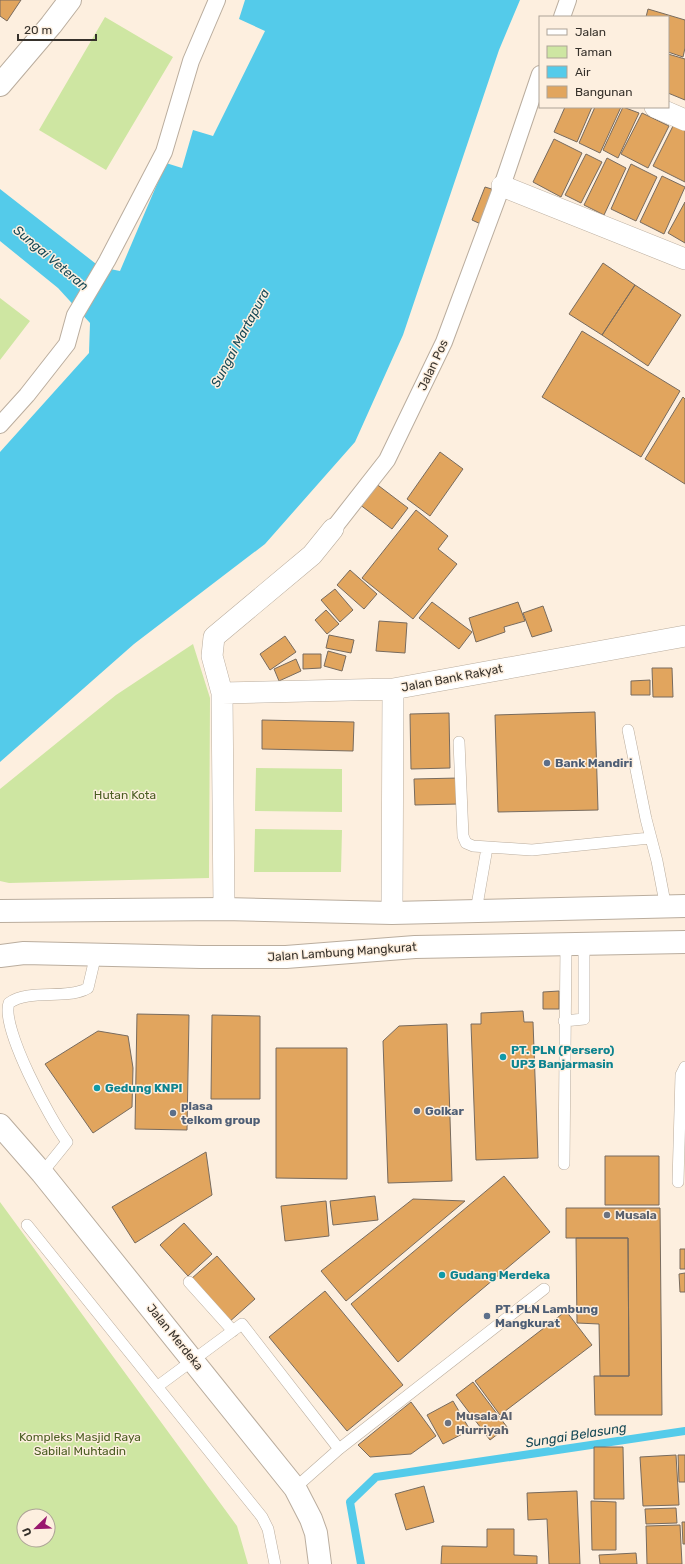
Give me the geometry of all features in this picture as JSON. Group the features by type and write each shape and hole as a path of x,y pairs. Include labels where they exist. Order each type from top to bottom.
{"main road":[{"path":"0,85 70,0"},
{"path":"0,911 224,909 392,913 675,907"},
{"path":"545,910 566,944"},
{"name":"Jalan Lambung Mangkurat","path":"0,956 24,952 201,957 286,957 415,947 685,942"},
{"name":"Jalan Merdeka","path":"0,1125 42,1173 194,1360 295,1488 311,1519 316,1533 320,1564"}],"street":[{"path":"0,425 27,395 67,344 75,315 107,261 164,152 191,61 216,0"},
{"path":"562,16 568,0"},
{"name":"Jalan Pos","path":"333,529 387,460 444,342 502,186 539,77"},
{"path":"657,108 685,120"},
{"path":"502,186 685,259"},
{"path":"224,909 222,692 212,656 214,637 312,555 333,529"},
{"name":"Jalan Bank Rakyat","path":"392,913 393,689 685,636"},
{"path":"222,692 393,689"}],"lane":[{"path":"628,730 650,838 657,861 675,907"},
{"path":"459,742 463,836 468,845 488,848 532,850 650,838"},
{"path":"476,911 488,848"},
{"path":"564,1021 584,1019 566,944"},
{"path":"564,1164 564,1021 566,944"},
{"path":"42,1173 67,1142 44,1111 16,1067 6,1045 2,1020 8,1003 21,998 81,991 88,988 96,954"},
{"path":"678,1182 680,1075 685,1067"},
{"path":"27,1225 262,1517 268,1529 275,1564"},
{"path":"189,1282 233,1331"},
{"path":"295,1488 339,1448 544,1289"},
{"path":"158,1386 242,1324 339,1448"}],"green space":[{"path":"105,17 173,57 106,170 39,130"},
{"path":"0,298 30,321 0,360"},
{"name":"Hutan Kota","path":"193,644 210,698 209,878 9,883 0,881 0,789 116,695"},
{"path":"256,768 342,769 342,812 255,811"},
{"path":"255,829 342,830 341,872 254,872"},
{"name":"Kompleks Masjid Raya Sabilal Muhtadin","path":"0,1202 237,1526 248,1564 0,1564"}],"water":[{"path":"245,0 520,0 499,50 403,335 355,442 265,544 134,644 0,762 0,452 89,353 90,323 58,288 0,241 0,189 100,267 120,271 166,163 182,168 193,130 213,136 265,31 239,19"}],"building":[{"path":"0,0 21,0 7,21 0,16"},
{"path":"648,9 685,20 685,48 683,57 669,52 669,16 646,16"},
{"path":"669,54 685,59 685,100 669,93"},
{"path":"565,108 592,108 577,142 554,132"},
{"path":"595,108 621,108 600,153 579,143"},
{"path":"623,108 639,113 618,158 603,150"},
{"path":"642,113 669,126 648,168 621,154"},
{"path":"674,124 685,130 685,182 653,166"},
{"path":"554,139 582,153 561,197 533,182"},
{"path":"586,154 602,162 581,203 565,195"},
{"path":"607,158 626,168 604,215 584,205"},
{"path":"631,164 657,177 636,221 611,209"},
{"path":"662,176 685,187 664,234 640,222"},
{"path":"485,187 498,191 485,226 472,220"},
{"path":"685,202 685,243 668,233"},
{"path":"603,263 635,285 602,335 569,314"},
{"path":"635,285 681,315 648,366 602,335"},
{"path":"582,331 680,391 641,457 542,397"},
{"path":"683,397 685,399 685,484 645,459"},
{"path":"440,452 463,469 430,516 407,499"},
{"path":"375,483 408,508 392,529 359,504"},
{"path":"416,510 448,536 438,549 457,564 413,619 362,578"},
{"path":"350,570 377,594 364,609 337,585"},
{"path":"335,589 353,610 340,622 321,600"},
{"path":"432,602 472,632 459,649 419,618"},
{"path":"518,602 525,621 504,627 505,632 476,642 469,618"},
{"path":"543,606 552,631 532,637 523,613"},
{"path":"326,610 339,624 327,634 315,620"},
{"path":"379,621 407,623 405,653 376,651"},
{"path":"329,635 354,640 351,653 326,648"},
{"path":"285,636 296,652 270,670 260,654"},
{"path":"328,651 346,656 342,671 324,666"},
{"path":"303,654 321,654 321,668 303,669"},
{"path":"296,659 301,671 279,681 274,669"},
{"path":"652,668 672,668 673,697 653,697"},
{"path":"650,680 650,695 631,695 631,681"},
{"name":"Bank Mandiri","path":"595,712 598,810 498,812 495,715"},
{"path":"449,713 450,768 411,769 410,714"},
{"path":"262,720 354,722 353,751 262,749"},
{"path":"459,778 459,804 415,805 414,779"},
{"path":"559,991 559,1009 543,1009 543,992"},
{"name":"PT. PLN (Persero) UP3 Banjarmasin","path":"523,1011 524,1022 533,1022 538,1158 476,1160 471,1024 481,1024 481,1013"},
{"path":"137,1014 189,1015 187,1130 135,1129"},
{"path":"212,1015 260,1016 260,1099 211,1099"},
{"name":"Golkar","path":"447,1024 452,1181 388,1183 383,1041 399,1026"},
{"name":"Gedung KNPI","path":"98,1031 128,1036 133,1068 132,1107 93,1133 45,1064"},
{"path":"276,1048 347,1048 347,1179 276,1178"},
{"path":"206,1152 212,1195 135,1243 112,1207"},
{"path":"605,1156 659,1156 659,1205 605,1205"},
{"name":"Gudang Merdeka","path":"504,1176 550,1232 398,1362 351,1304"},
{"path":"375,1196 378,1220 333,1225 330,1201"},
{"path":"413,1199 465,1201 346,1301 321,1271"},
{"path":"326,1201 329,1236 285,1241 281,1206"},
{"path":"566,1208 660,1208 662,1415 595,1415 594,1376 629,1376 628,1238 566,1238"},
{"path":"184,1223 212,1254 188,1276 160,1245"},
{"path":"576,1238 628,1238 629,1376 600,1376 599,1324 577,1323"},
{"path":"680,1249 685,1249 685,1269 680,1269"},
{"path":"217,1256 255,1299 228,1323 191,1279"},
{"path":"685,1273 685,1292 680,1292 679,1274"},
{"path":"325,1291 403,1385 347,1431 269,1337"},
{"path":"566,1311 592,1345 500,1415 475,1381"},
{"path":"473,1382 507,1427 490,1440 456,1395"},
{"name":"Musala Al Hurriyah","path":"453,1401 470,1430 443,1444 427,1415"},
{"path":"411,1402 436,1436 411,1454 370,1457 358,1445"},
{"path":"594,1447 623,1447 624,1499 594,1499"},
{"path":"676,1455 679,1505 643,1506 640,1457"},
{"path":"678,1455 685,1455 685,1482 679,1482"},
{"path":"424,1486 434,1522 406,1530 395,1494"},
{"path":"577,1491 580,1564 549,1564 547,1519 528,1520 527,1493"},
{"path":"591,1501 616,1502 616,1550 592,1550"},
{"path":"676,1508 677,1523 646,1524 645,1509"},
{"path":"682,1522 685,1522 685,1544 683,1544"},
{"path":"680,1525 682,1564 647,1564 646,1526"},
{"path":"487,1529 514,1529 514,1555 537,1556 537,1564 441,1564 442,1546 487,1547"},
{"path":"636,1553 637,1564 600,1564 599,1555"}],"waterway":[{"name":"Sungai Belasung","path":"361,1564 350,1502 376,1477 685,1431"}],"place":[{"name":"Bank Mandiri","path":"547,763"},
{"name":"PT. PLN (Persero) UP3 Banjarmasin","path":"503,1057"},
{"name":"Gedung KNPI","path":"97,1088"},
{"name":"Golkar","path":"417,1111"},
{"name":"plasa telkom group","path":"173,1113"},
{"name":"Musala","path":"607,1215"},
{"name":"Gudang Merdeka","path":"442,1275"},
{"name":"PT. PLN Lambung Mangkurat","path":"487,1316"},
{"name":"Musala Al Hurriyah","path":"448,1423"}],"water label":[{"name":"Sungai Veteran","path":"51,258"},
{"name":"Sungai Martapura","path":"240,338"}]}
